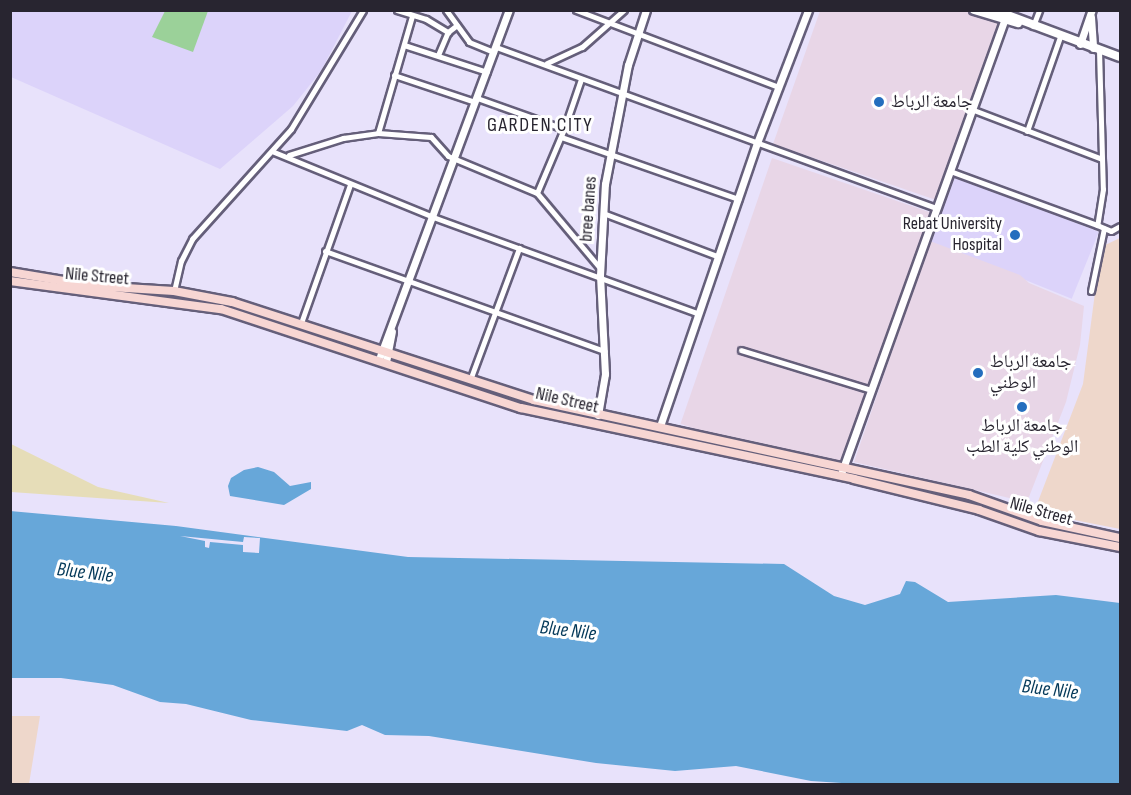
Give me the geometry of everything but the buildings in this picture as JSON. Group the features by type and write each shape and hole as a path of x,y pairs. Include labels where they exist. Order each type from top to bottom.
{"main road":[{"path":"974,10 993,13 1120,57"},
{"name":"Nile Street","path":"10,272 94,286 174,291 232,302 470,380 598,415 660,426 969,495 1042,521 1120,538"},
{"name":"Nile Street","path":"10,281 68,292 189,302 286,328 521,408 840,476 979,510 1039,531 1120,547"}],"street":[{"path":"174,291 181,261 192,238 274,152 319,88 363,10"},
{"path":"397,10 426,19 448,32"},
{"path":"446,10 469,42 548,63 582,79 937,208"},
{"path":"382,361 392,328 509,10"},
{"path":"576,10 779,87"},
{"path":"548,63 582,47 624,10"},
{"name":"bree banes","path":"598,415 605,351 600,272 609,154 622,92 646,10"},
{"path":"1033,27 1039,10"},
{"path":"660,426 717,256 806,11"},
{"path":"1080,44 1092,12"},
{"path":"1092,12 1102,159 1097,225"},
{"path":"378,133 412,16"},
{"path":"840,476 1005,18"},
{"path":"438,55 448,32 457,25"},
{"path":"1027,130 1060,37"},
{"path":"404,45 486,72"},
{"path":"394,75 564,129"},
{"path":"537,193 582,79"},
{"path":"972,110 1102,159"},
{"path":"289,155 343,138 378,133 431,137 440,142 444,154 537,193 600,272"},
{"path":"561,137 738,199"},
{"path":"274,152 289,155 350,185 433,217 519,248 600,272 697,313"},
{"path":"950,171 1111,231 1120,226"},
{"path":"301,323 350,185"},
{"path":"603,213 717,256"},
{"path":"1091,291 1104,228"},
{"path":"470,380 519,248"},
{"path":"325,251 408,284 605,351"},
{"path":"741,351 871,390"}],"shaded area":[{"path":"11,11 352,11 321,71 293,106 220,169 11,77"},
{"name":"جامعة الرباط","path":"820,11 967,11 1000,23 936,200 773,144"},
{"path":"772,158 930,212 838,478 681,424"},
{"name":"Rebat University Hospital","path":"955,174 1099,232 1072,299 928,241"},
{"path":"1120,238 1120,529 1034,512 1083,384 1101,247"},
{"name":"جامعة الرباط الوطني","path":"930,241 1020,275 1029,283 1084,306 1080,345 1066,402 1027,502 854,462"},
{"path":"10,716 40,716 29,784 11,784"}],"green space":[{"path":"165,11 208,11 193,52 152,37"}],"sand":[{"path":"11,444 98,487 169,503 11,492"}],"water":[{"path":"258,467 274,472 290,486 311,482 311,489 284,505 230,496 228,486 231,478 244,470"},
{"name":"Blue Nile","path":"10,511 176,526 408,557 784,564 834,596 865,605 900,594 906,581 915,582 948,602 1056,595 1120,603 1120,784 857,784 811,781 736,766 675,771 596,763 429,736 385,735 362,725 347,731 251,720 186,704 160,702 113,685 61,678 11,678"}],"pier":[{"path":"180,536 243,542 244,537 260,538 259,553 243,552 243,545 210,542 209,548 205,547 205,541"}],"place":[{"name":"جامعة الرباط","path":"879,102"},
{"name":"Rebat University Hospital","path":"1015,235"},
{"name":"جامعة الرباط الوطني","path":"978,373"},
{"name":"جامعة الرباط الوطني كلية الطب","path":"1022,407"}],"district":[{"name":"GARDEN CITY","path":"540,125"}]}
